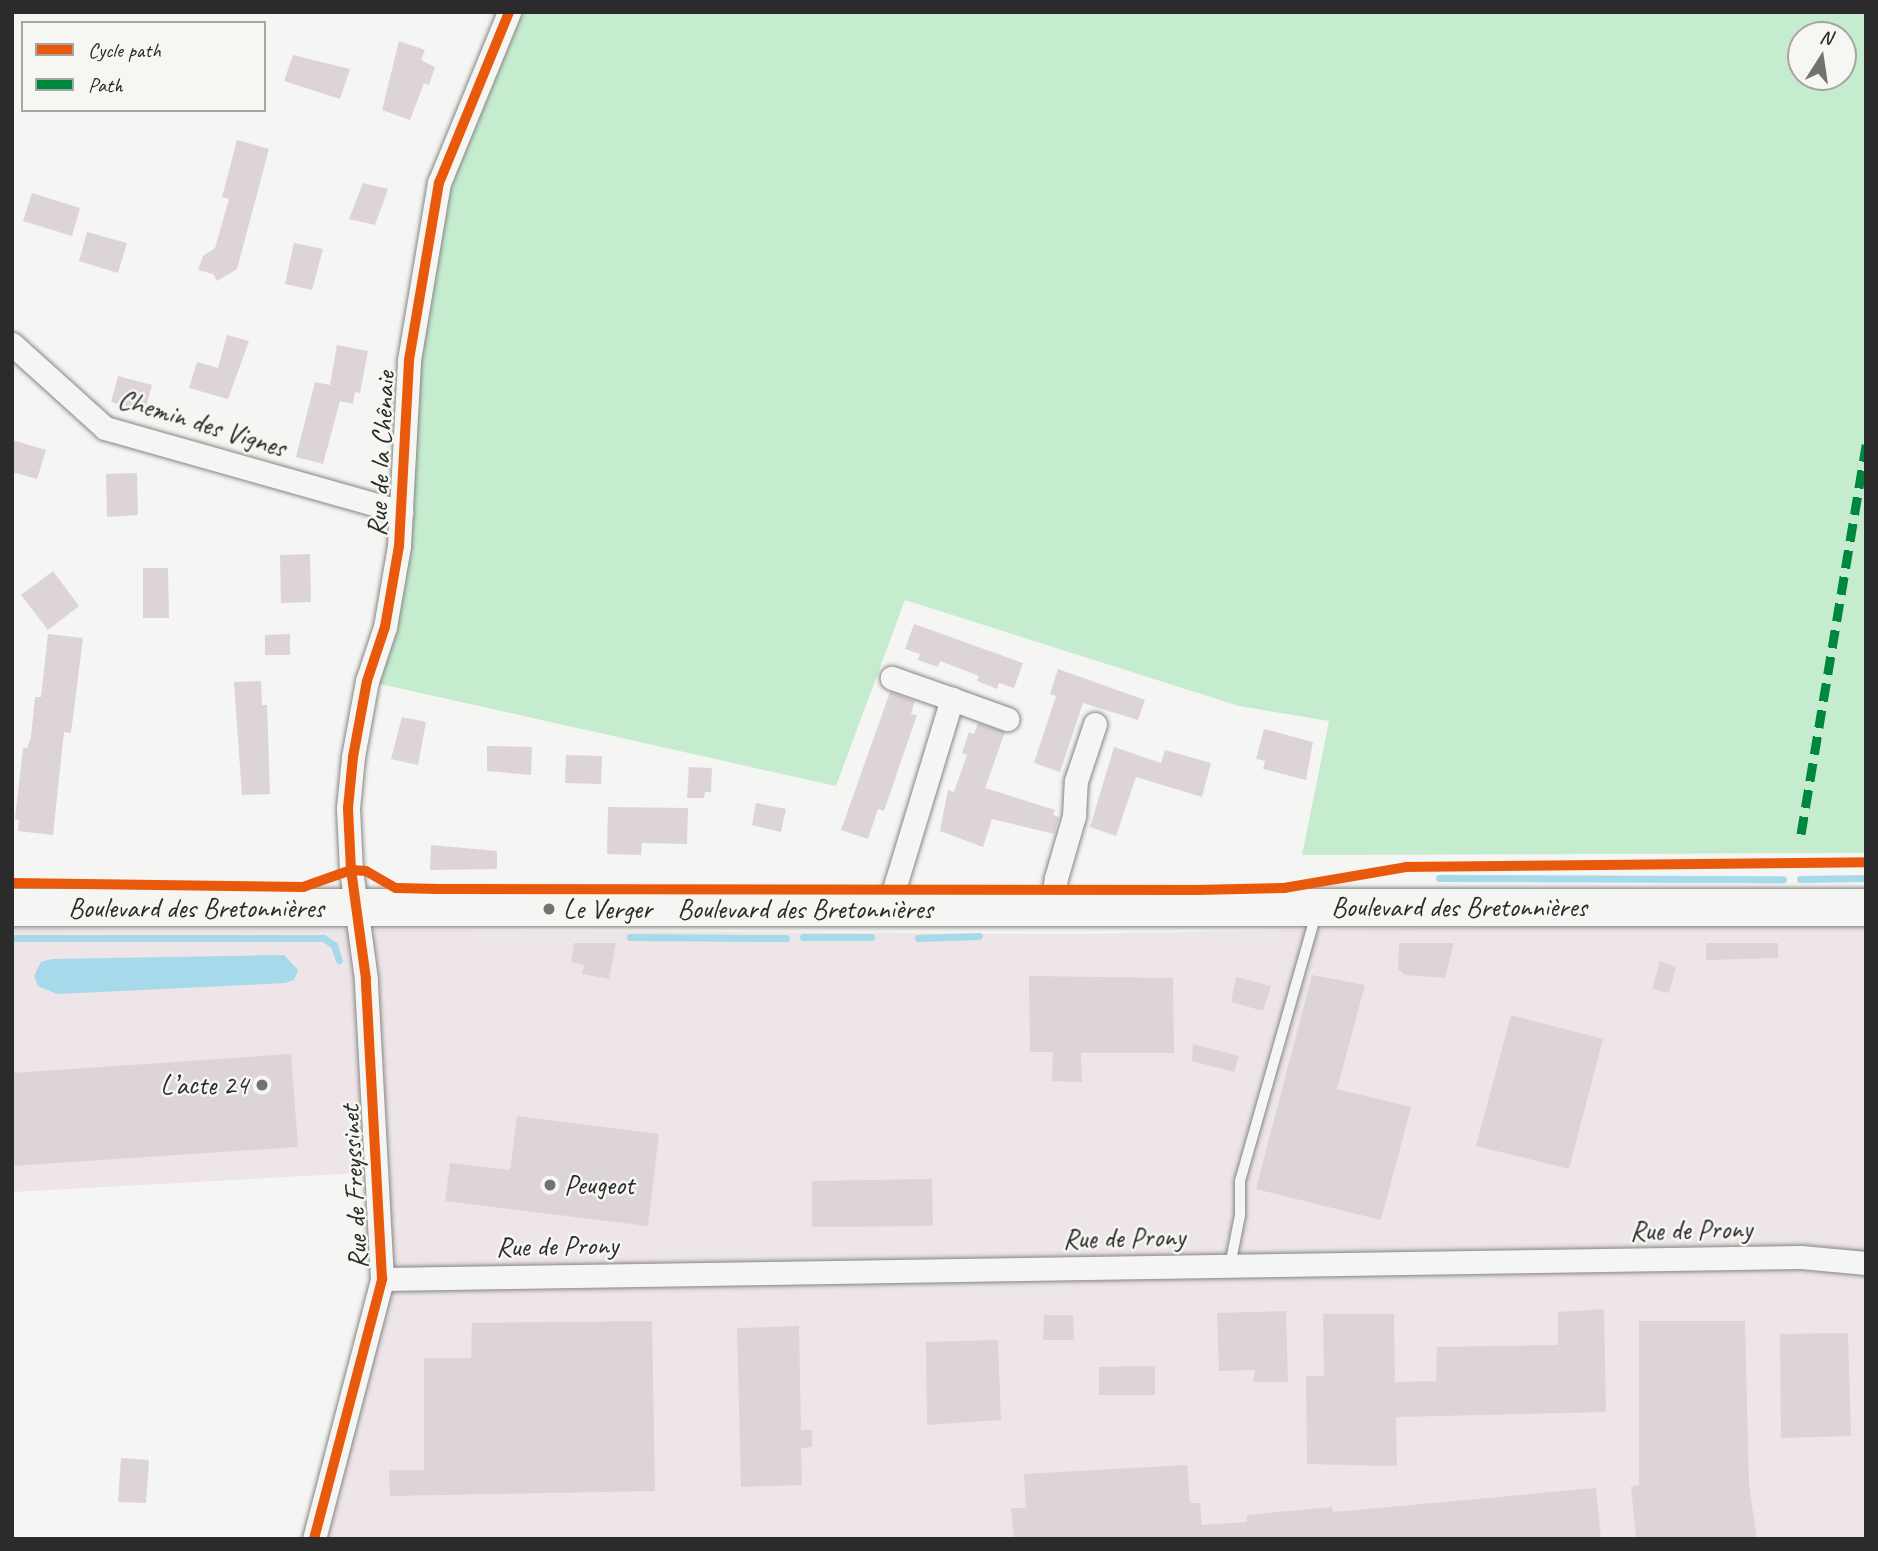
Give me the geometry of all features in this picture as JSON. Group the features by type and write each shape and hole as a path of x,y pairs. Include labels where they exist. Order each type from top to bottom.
{"main road":[{"name":"Boulevard des Bretonnières","path":"12,907 1866,907"}],"street":[{"name":"Rue de la Chênaie","path":"358,909 348,808 364,692 385,628 401,512 409,360 439,183 509,12"},
{"name":"Chemin des Vignes","path":"12,344 105,428 401,512"},
{"path":"892,678 1007,719"},
{"path":"888,909 952,699"},
{"path":"1052,909 1056,878 1074,816 1076,781 1095,724"},
{"name":"Rue de Freyssinet","path":"314,1539 382,1279 358,909"},
{"name":"Rue de Prony","path":"382,1279 1801,1257 1866,1264"}],"lane":[{"path":"1230,1266 1240,1215 1240,1181 1318,908"}],"shaded area":[{"path":"1866,921 1866,1539 314,1539 382,1279 377,1172 12,1192 12,928 1071,934"}],"green space":[{"path":"509,12 1866,12 1866,853 1302,855 1329,721 1239,706 905,600 836,786 367,681 385,627 439,183"}],"water":[{"path":"284,955 298,970 294,980 285,983 57,994 38,986 34,976 41,962 52,959"}],"building":[{"path":"399,41 425,50 421,60 435,67 429,85 424,83 410,120 382,110"},
{"path":"293,55 350,69 340,99 284,81"},
{"path":"237,140 269,149 237,269 217,281 213,274 198,270 203,256 215,248 229,199 222,197"},
{"path":"363,183 388,189 375,225 349,219"},
{"path":"32,193 80,208 72,236 23,221"},
{"path":"87,232 127,243 118,273 79,261"},
{"path":"294,243 323,249 312,290 285,284"},
{"path":"227,335 249,341 228,399 189,388 197,362 218,368"},
{"path":"337,345 368,351 360,393 355,392 353,404 340,401 323,464 296,457 315,382 330,385"},
{"path":"118,376 152,385 145,411 111,402"},
{"path":"12,440 46,450 37,479 12,472"},
{"path":"137,473 138,515 107,517 106,474"},
{"path":"310,554 311,602 281,603 280,555"},
{"path":"143,568 168,568 169,618 143,618"},
{"path":"53,571 79,606 48,630 21,595"},
{"path":"914,624 1023,663 1014,688 999,683 997,689 977,681 979,676 940,661 938,667 918,660 920,654 905,649"},
{"path":"48,634 83,638 71,733 64,732 53,835 18,831 19,820 15,819 23,748 27,748 31,737 35,697 41,697"},
{"path":"290,634 290,655 265,655 265,635"},
{"path":"1058,669 1145,700 1138,720 1083,703 1060,772 1034,763 1056,696 1050,694"},
{"path":"261,681 262,705 267,705 270,794 242,795 234,682"},
{"path":"890,692 915,701 911,714 917,715 884,811 878,809 868,839 841,830"},
{"path":"402,717 426,722 418,765 391,759"},
{"path":"978,723 1005,732 985,788 1055,810 1053,815 1059,817 1054,834 992,819 983,847 940,831 948,790 954,792 967,755 962,753 969,732 974,734"},
{"path":"1264,729 1313,742 1306,780 1263,769 1265,761 1256,759"},
{"path":"487,746 532,747 531,775 487,771"},
{"path":"1114,747 1161,763 1165,750 1211,763 1202,797 1136,777 1116,836 1090,827"},
{"path":"566,755 602,756 601,784 565,783"},
{"path":"689,767 712,768 711,792 705,792 704,798 687,798"},
{"path":"756,803 786,809 781,832 752,825"},
{"path":"608,807 688,808 687,844 642,843 641,855 607,854"},
{"path":"431,845 497,851 497,869 430,870"},
{"path":"574,943 616,943 609,979 582,974 584,965 571,962"},
{"path":"1399,943 1454,943 1445,978 1405,975 1398,969"},
{"path":"1706,943 1778,943 1778,958 1706,960"},
{"path":"1660,961 1676,967 1669,993 1652,989"},
{"path":"1312,975 1365,985 1337,1089 1411,1107 1381,1220 1256,1189"},
{"path":"1029,976 1173,978 1174,1053 1081,1053 1082,1082 1052,1081 1053,1052 1030,1052"},
{"path":"1236,977 1271,986 1263,1011 1231,1002"},
{"path":"1511,1015 1603,1039 1569,1169 1476,1146"},
{"path":"1193,1044 1239,1056 1234,1072 1192,1061"},
{"path":"291,1054 298,1147 12,1166 12,1073"},
{"name":"Peugeot","path":"517,1116 659,1134 648,1226 445,1201 450,1163 510,1170"},
{"path":"932,1179 933,1226 812,1227 812,1181"},
{"path":"1604,1309 1606,1412 1396,1417 1397,1466 1307,1464 1306,1376 1324,1376 1323,1314 1394,1314 1395,1382 1436,1381 1437,1347 1558,1345 1558,1312"},
{"path":"1286,1311 1288,1382 1253,1382 1255,1370 1219,1371 1217,1313"},
{"path":"1044,1315 1073,1315 1074,1340 1043,1340"},
{"path":"652,1321 655,1491 390,1496 389,1470 424,1470 424,1358 471,1358 472,1323"},
{"path":"1639,1321 1745,1321 1749,1485 1757,1539 1636,1539 1631,1486 1639,1485"},
{"path":"799,1326 801,1430 812,1430 812,1447 801,1448 802,1485 741,1487 737,1328"},
{"path":"1848,1333 1851,1436 1781,1438 1780,1334"},
{"path":"998,1340 1001,1420 927,1425 926,1342"},
{"path":"1155,1366 1155,1395 1099,1395 1099,1367"},
{"path":"121,1458 149,1460 146,1503 118,1502"},
{"path":"1187,1465 1190,1503 1200,1503 1202,1525 1247,1522 1247,1515 1332,1507 1333,1512 1596,1488 1601,1539 1014,1539 1011,1508 1026,1508 1024,1474"}],"waterway":[{"path":"1439,878 1783,879"},
{"path":"1800,879 1866,878"},
{"path":"918,938 979,936"},
{"path":"630,937 786,938"},
{"path":"803,937 871,937"},
{"path":"12,938 323,938 334,945 339,960"}],"marked path":[{"path":"1801,834 1866,444"}],"cycle path":[{"path":"314,1539 382,1279 366,979 351,870 348,808 353,757 367,681 385,627 399,546 409,360 439,183 509,12"},
{"path":"12,883 303,887 351,870 366,871 396,888 438,889 1197,890 1284,888 1407,867 1866,862"}],"place":[{"name":"Le Verger","path":"549,909"},
{"name":"L’acte 24","path":"262,1085"},
{"name":"Peugeot","path":"550,1185"}]}
